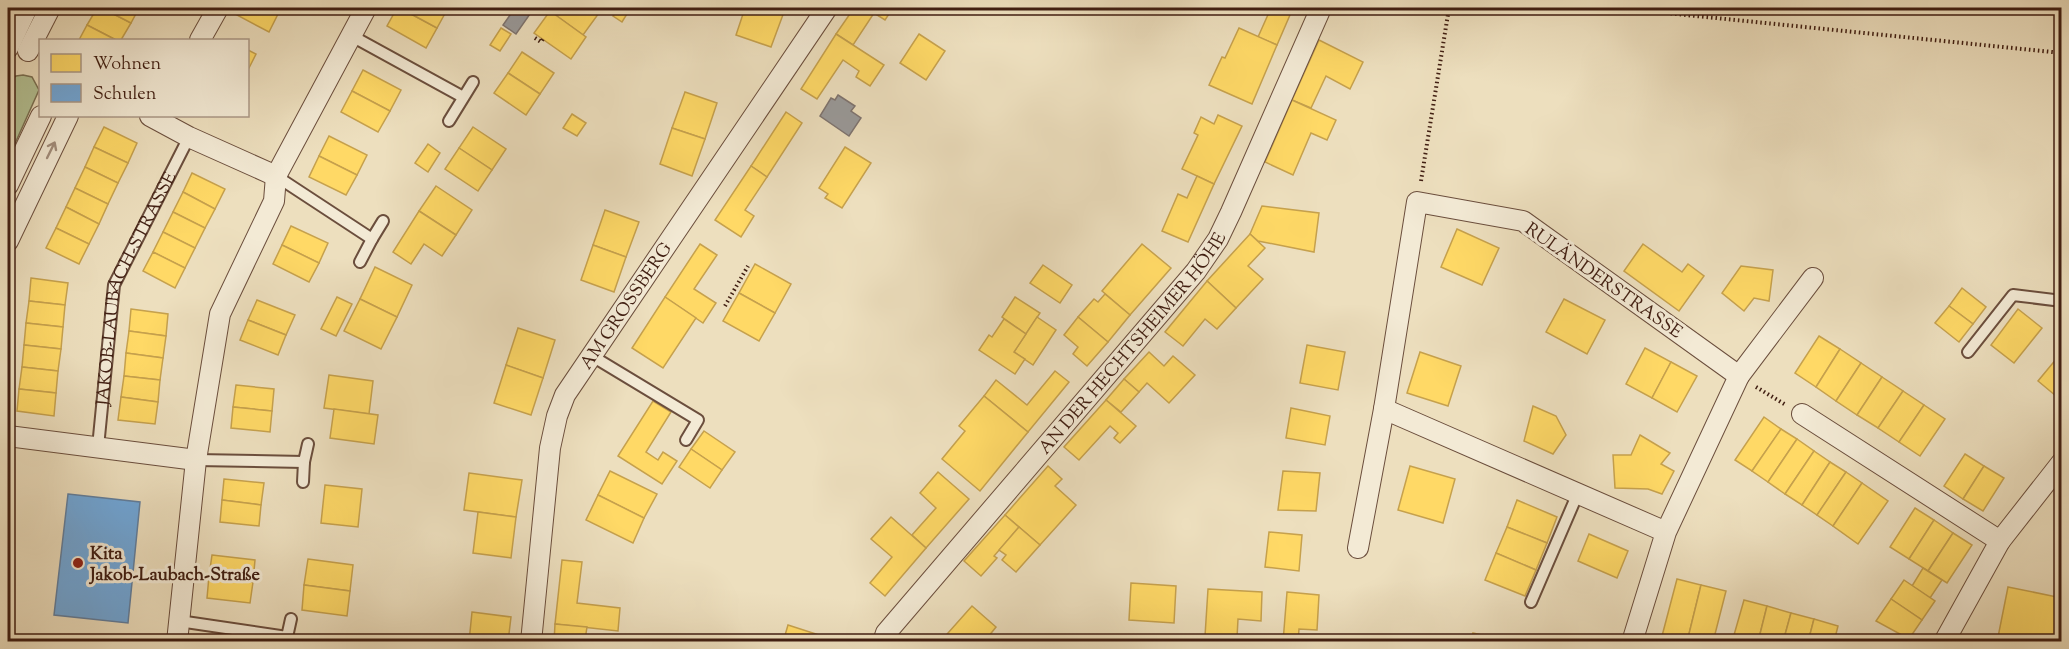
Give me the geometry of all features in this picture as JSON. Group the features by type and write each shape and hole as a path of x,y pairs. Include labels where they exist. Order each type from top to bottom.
{"street":[{"path":"27,8 9,45 34,55 39,40"},
{"path":"39,39 50,8"},
{"path":"201,39 218,8"},
{"path":"177,642 196,460 220,314 274,201 276,176 366,8"},
{"name":"AM GROSSBERG","path":"531,642 550,448 556,416 565,395 827,8"},
{"name":"AN DER HECHTSHEIMER HÖHE","path":"884,642 886,633 1196,272 1227,221 1321,8"},
{"path":"8,185 12,162 40,117"},
{"path":"8,241 68,117"},
{"path":"156,117 189,136 276,176"},
{"path":"12,162 38,177"},
{"path":"1358,548 1417,202"},
{"name":"RULÄNDERSTRASSE","path":"1417,202 1523,222 1739,376"},
{"path":"1632,642 1666,531 1739,376 1813,278"},
{"path":"1383,410 1666,531"},
{"path":"1802,414 2000,541"},
{"path":"8,436 196,460"},
{"path":"1944,642 2000,541 2061,462"}],"lane":[{"path":"350,35 463,97"},
{"path":"449,121 473,82"},
{"name":"JAKOB-LAUBACH-STRASSE","path":"98,447 114,285 189,136"},
{"path":"276,176 372,239"},
{"path":"360,262 383,221"},
{"path":"1968,352 2013,295 2061,300"},
{"path":"592,356 698,420 686,440"},
{"path":"303,482 308,444"},
{"path":"196,460 304,462"},
{"path":"1531,602 1578,493"},
{"path":"179,621 287,639 291,620"}],"path":[{"path":"1417,202 1449,8"},
{"path":"1617,8 2061,53"},
{"path":"535,38 541,42 543,39"},
{"path":"725,306 748,266"},
{"path":"1739,376 1802,414"}],"green space":[{"path":"23,75 32,77 39,90 13,148 8,145 8,81"}],"building: Wohnen":[{"path":"97,8 102,8 131,23 122,39 114,39 87,25"},
{"path":"102,8 139,8 131,23"},
{"path":"238,8 271,8 279,12 269,32 235,14"},
{"path":"397,8 437,28 426,48 387,26"},
{"path":"400,8 448,8 437,28"},
{"path":"552,8 591,8 599,13 583,35 550,11"},
{"path":"618,8 627,14 622,22 613,16"},
{"path":"745,8 773,8 784,12 771,47 736,35"},
{"path":"854,8 893,8 885,20 874,13 853,45 836,34"},
{"path":"1271,8 1293,8 1277,45 1258,37"},
{"path":"550,11 586,37 571,59 534,33"},
{"path":"87,25 114,39 80,39"},
{"path":"501,28 511,34 500,51 490,45"},
{"path":"1239,28 1277,45 1252,104 1209,85"},
{"path":"836,34 884,65 870,86 856,77 859,71 843,60 817,99 801,89"},
{"path":"919,34 945,51 926,80 900,63"},
{"path":"1319,40 1363,62 1350,89 1326,76 1311,108 1292,100"},
{"path":"249,50 256,54 249,68"},
{"path":"522,52 554,73 540,94 508,73"},
{"path":"363,70 401,90 390,111 352,91"},
{"path":"508,73 540,94 526,115 494,93"},
{"path":"352,91 390,111 378,132 341,112"},
{"path":"685,92 717,103 705,139 672,128"},
{"path":"1292,100 1336,120 1327,140 1311,133 1293,175 1265,162"},
{"path":"786,112 802,123 767,177 751,166"},
{"path":"572,114 586,123 577,136 563,128"},
{"path":"1218,115 1242,126 1214,184 1182,169 1198,135 1194,133 1201,117 1214,124"},
{"path":"104,127 137,143 128,163 94,147"},
{"path":"473,127 506,149 492,170 459,148"},
{"path":"672,128 705,139 692,176 660,164"},
{"path":"329,136 367,155 357,175 319,156"},
{"path":"428,144 440,153 428,172 415,163"},
{"path":"94,147 128,163 118,183 85,167"},
{"path":"845,147 871,163 842,208 825,198 828,194 819,188"},
{"path":"459,148 492,170 478,191 445,169"},
{"path":"319,156 357,175 346,195 309,177"},
{"path":"751,166 767,177 745,210 754,216 741,237 715,220"},
{"path":"85,167 118,183 108,204 75,188"},
{"path":"192,173 225,189 215,209 183,192"},
{"path":"1197,176 1214,184 1188,242 1162,231 1178,194 1187,198"},
{"path":"436,186 472,210 456,235 419,211"},
{"path":"75,188 108,204 99,224 66,207"},
{"path":"183,192 215,209 205,228 173,212"},
{"path":"1262,206 1319,213 1314,252 1258,241 1250,234"},
{"path":"66,207 99,224 89,244 56,228"},
{"path":"605,210 639,222 626,257 593,245"},
{"path":"419,211 456,235 442,256 424,244 411,264 393,252"},
{"path":"173,212 205,228 195,248 163,232"},
{"path":"291,226 328,243 319,263 282,245"},
{"path":"56,228 89,244 79,264 46,248"},
{"path":"1457,229 1499,248 1482,285 1441,267"},
{"path":"163,232 195,248 185,268 153,252"},
{"path":"1250,234 1265,248 1248,266 1263,279 1236,308 1207,281"},
{"path":"700,244 717,255 694,289 716,303 703,323 665,297"},
{"path":"1142,244 1171,268 1130,315 1102,291"},
{"path":"1643,244 1682,272 1688,264 1704,276 1679,311 1624,271"},
{"path":"282,245 319,263 309,282 273,264"},
{"path":"593,245 626,257 614,292 581,280"},
{"path":"153,252 185,268 175,288 143,271"},
{"path":"755,264 791,284 775,313 739,293"},
{"path":"1043,265 1072,285 1060,303 1030,283"},
{"path":"1741,266 1773,270 1769,301 1754,298 1744,311 1722,293"},
{"path":"375,267 412,285 397,317 360,299"},
{"path":"31,278 68,283 65,305 29,301"},
{"path":"1207,281 1236,308 1217,329 1205,319 1183,346 1165,332"},
{"path":"1962,288 1986,307 1973,324 1949,306"},
{"path":"739,293 775,313 759,341 723,321"},
{"path":"1105,294 1130,315 1108,342 1078,317 1094,299 1098,302"},
{"path":"337,297 352,304 336,336 321,329"},
{"path":"665,297 696,318 663,368 632,348"},
{"path":"1015,297 1040,313 1026,334 1002,317"},
{"path":"360,299 397,317 381,349 344,331"},
{"path":"1564,299 1605,320 1587,354 1546,332"},
{"path":"257,300 295,315 286,335 248,320"},
{"path":"29,301 65,305 63,327 26,323"},
{"path":"1949,306 1973,324 1959,342 1935,323"},
{"path":"131,309 168,314 166,336 129,331"},
{"path":"2018,309 2042,328 2014,363 1991,345"},
{"path":"1037,317 1056,330 1033,365 1014,352"},
{"path":"1078,317 1108,342 1087,366 1073,354 1078,347 1064,335"},
{"path":"1004,319 1026,334 1014,352 1025,359 1015,374 979,350 989,335 992,337"},
{"path":"248,320 286,335 278,355 240,340"},
{"path":"26,323 63,327 61,349 24,345"},
{"path":"518,328 555,340 543,378 506,365"},
{"path":"129,331 166,336 163,358 126,353"},
{"path":"1819,336 1840,349 1816,387 1795,373"},
{"path":"24,345 61,349 58,371 22,367"},
{"path":"1307,345 1345,352 1338,390 1300,383"},
{"path":"1645,348 1671,362 1652,398 1626,384"},
{"path":"1840,349 1861,363 1836,401 1816,387"},
{"path":"1149,352 1164,366 1173,356 1195,375 1169,403 1147,383 1139,392 1124,379"},
{"path":"1420,352 1461,366 1448,406 1407,393"},
{"path":"2062,352 2062,401 2038,381"},
{"path":"126,353 163,358 160,380 124,376"},
{"path":"1671,362 1697,376 1677,412 1652,398"},
{"path":"1861,363 1882,377 1857,415 1836,401"},
{"path":"506,365 543,378 531,415 494,403"},
{"path":"22,367 58,371 56,393 19,389"},
{"path":"1055,371 1069,382 1028,432 984,396 996,380 1027,405"},
{"path":"329,375 373,381 369,414 324,408"},
{"path":"124,376 160,380 158,402 121,397"},
{"path":"1882,377 1903,391 1878,428 1857,415"},
{"path":"1124,379 1139,392 1121,412 1106,400"},
{"path":"236,385 274,389 272,411 233,407"},
{"path":"19,389 56,393 54,416 17,411"},
{"path":"1903,391 1924,405 1899,442 1878,428"},
{"path":"984,396 1028,432 980,491 942,459 965,431 959,426"},
{"path":"121,397 158,402 155,424 118,420"},
{"path":"1106,400 1136,426 1120,443 1114,438 1118,433 1110,426 1079,460 1064,447"},
{"path":"653,401 671,412 646,452 658,460 663,452 677,461 662,484 618,456"},
{"path":"1924,405 1945,419 1920,456 1899,442"},
{"path":"1533,406 1556,416 1566,435 1553,454 1524,441"},
{"path":"233,407 272,411 270,432 231,428"},
{"path":"1291,408 1330,416 1325,445 1286,438"},
{"path":"334,409 378,415 374,444 330,438"},
{"path":"1764,417 1781,429 1752,471 1735,460"},
{"path":"1781,429 1797,439 1768,482 1752,471"},
{"path":"704,431 735,452 722,470 691,449"},
{"path":"1640,435 1670,453 1661,464 1674,471 1662,494 1648,489 1615,488 1613,455 1631,455"},
{"path":"1797,439 1814,451 1785,494 1768,482"},
{"path":"691,449 722,470 710,488 679,467"},
{"path":"1814,451 1830,462 1802,505 1785,494"},
{"path":"1965,454 1984,466 1963,499 1944,486"},
{"path":"1830,462 1846,472 1817,515 1802,505"},
{"path":"1048,466 1062,479 1055,486 1076,505 1040,545 1005,515"},
{"path":"1410,466 1455,479 1443,523 1398,510"},
{"path":"1984,466 2004,478 1983,511 1963,499"},
{"path":"610,471 657,494 644,518 598,495"},
{"path":"1283,471 1320,473 1316,511 1278,510"},
{"path":"938,472 969,499 926,548 912,535 936,508 920,493"},
{"path":"1846,472 1862,483 1833,526 1817,515"},
{"path":"469,473 522,480 516,517 464,510"},
{"path":"224,479 264,483 261,505 222,500"},
{"path":"1862,483 1888,501 1858,544 1833,526"},
{"path":"325,485 362,489 358,527 321,523"},
{"path":"598,495 644,518 633,543 586,520"},
{"path":"222,500 261,505 259,526 220,522"},
{"path":"1517,500 1557,517 1547,543 1507,527"},
{"path":"1915,508 1934,520 1909,559 1890,547"},
{"path":"478,512 516,517 511,558 473,553"},
{"path":"1005,515 1019,527 994,556 997,558 981,576 964,561"},
{"path":"891,517 926,548 885,596 870,583 892,557 871,539"},
{"path":"1934,520 1953,533 1928,571 1909,559"},
{"path":"1019,527 1040,545 1016,572 1002,560 1006,555 999,550"},
{"path":"1507,527 1547,543 1536,570 1496,553"},
{"path":"1269,532 1302,535 1299,571 1265,567"},
{"path":"1953,533 1972,545 1947,583 1928,571"},
{"path":"1589,534 1628,551 1617,578 1578,561"},
{"path":"1496,553 1536,570 1525,596 1485,580"},
{"path":"212,555 255,560 253,582 209,576"},
{"path":"308,559 353,565 350,591 304,585"},
{"path":"562,560 582,562 577,603 620,608 618,631 555,624"},
{"path":"1923,568 1942,580 1930,598 1912,586"},
{"path":"209,576 253,582 250,603 207,598"},
{"path":"1677,579 1701,585 1687,642 1662,636"},
{"path":"1904,580 1935,601 1922,620 1891,599"},
{"path":"1131,583 1176,586 1174,623 1129,620"},
{"path":"304,585 350,591 347,616 302,610"},
{"path":"1701,585 1726,591 1713,642 1687,642"},
{"path":"2008,587 2062,598 2062,642 1997,642"},
{"path":"1208,589 1262,592 1261,621 1238,619 1237,638 1205,636"},
{"path":"1287,592 1319,595 1317,630 1299,629 1298,642 1283,642"},
{"path":"1891,599 1922,620 1909,639 1876,621"},
{"path":"1744,600 1767,606 1758,642 1732,642"},
{"path":"972,606 996,627 984,642 973,642 970,638 967,642 940,642"},
{"path":"1767,606 1791,613 1783,642 1758,642"},
{"path":"472,612 511,617 508,642 469,642"},
{"path":"1791,613 1814,619 1808,642 1783,642"},
{"path":"1814,619 1838,626 1834,642 1808,642"},
{"path":"555,624 587,627 585,640 602,642 554,642"},
{"path":"788,625 819,635 817,642 783,642"},
{"path":"1473,633 1505,640 1505,642 1471,642"}],"building: Schulen":[{"name":"Kita Jakob-Laubach-Straße","path":"68,494 140,502 128,623 54,615"}],"building: Industrie":[{"path":"515,8 521,8 530,14 516,34 503,25"},
{"path":"838,95 855,106 851,111 861,118 849,136 820,116 831,98 835,100"}],"place":[{"name":"Kita Jakob-Laubach-Straße","path":"78,563"}]}
